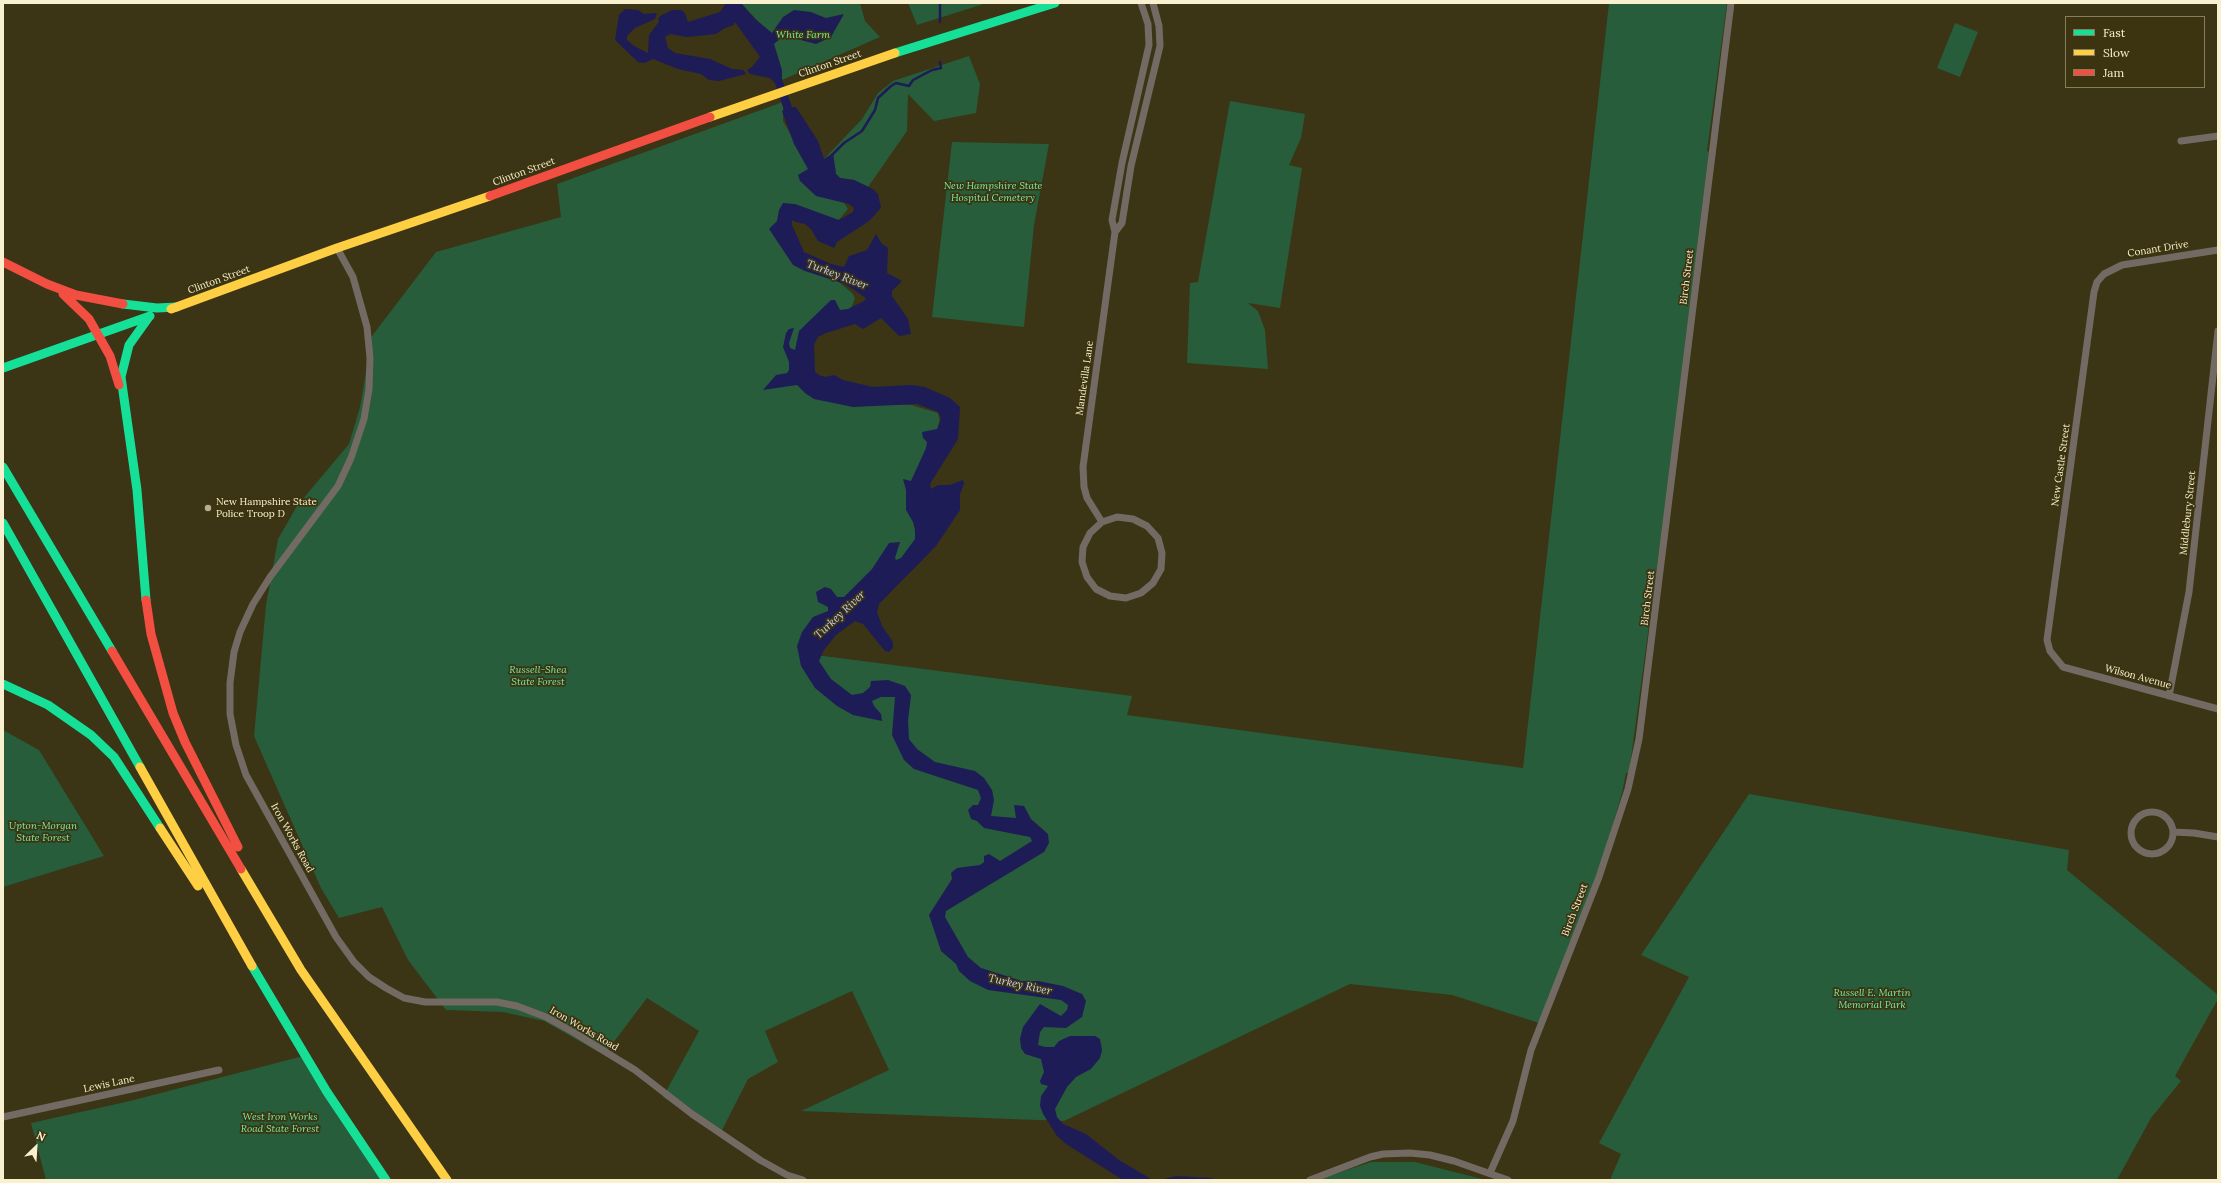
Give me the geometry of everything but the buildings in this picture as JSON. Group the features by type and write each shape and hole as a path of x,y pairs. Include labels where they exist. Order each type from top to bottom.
{"main road":[{"name":"Clinton Street","path":"3,368 99,335 337,248 773,95 948,35 1056,3"},
{"path":"3,262 69,297 81,309 99,335 110,356 123,399"},
{"path":"47,284 96,300 157,308 176,307"},
{"path":"149,317 129,345 121,377 137,490 145,593 151,634 173,714 185,742 301,970"},
{"path":"3,467 301,970 447,1180"},
{"path":"3,523 247,958 327,1092 386,1180"},
{"path":"3,684 48,704 90,735 114,757 163,836 247,958"}],"street":[{"name":"Mandevilla Lane","path":"1102,522 1087,498 1084,487 1083,467 1115,232 1112,220 1122,163 1142,77 1149,38 1148,24 1141,3"},
{"name":"Mandevilla Lane","path":"1115,232 1122,222 1132,166 1160,46 1160,36 1153,3"},
{"name":"Birch Street","path":"1490,1173 1517,1111 1531,1050 1599,877 1628,789 1639,739 1731,3"},
{"path":"1142,77 1152,81"},
{"path":"2181,141 2218,136"},
{"path":"1122,163 1132,166"},
{"name":"Iron Works Road","path":"337,248 353,277 366,327 370,358 369,389 364,419 351,458 338,486 270,577 253,604 240,632 234,652 230,683 230,714 236,745 246,775 336,937 354,962 369,977 404,998 425,1002 497,1002 517,1006 546,1017 635,1070 692,1114 760,1160 787,1175 803,1180"},
{"name":"Conant Drive","path":"2104,274 2122,265 2218,250"},
{"name":"New Castle Street","path":"2056,660 2050,651 2047,640 2094,292 2097,282 2104,274"},
{"name":"Middlebury Street","path":"2169,696 2189,592 2218,331"},
{"path":"1117,518 1133,519 1147,526 1158,538 1162,553 1161,569 1153,583 1141,593 1126,598 1110,596 1096,589 1087,577 1082,562 1083,546 1090,533 1102,522 1117,518"},
{"name":"Wilson Avenue","path":"2056,660 2063,667 2218,709"},
{"path":"2150,812 2157,813 2168,820 2173,832 2172,840 2164,851 2150,855 2137,849 2130,836 2131,830 2137,818 2150,812"},
{"path":"2173,832 2189,832 2218,837"},
{"name":"Lewis Lane","path":"3,1117 218,1070"},
{"path":"1310,1180 1370,1157 1398,1153 1430,1155 1508,1180"}],"green space":[{"name":"White Farm","path":"741,3 860,3 865,21 880,37 782,80 769,33"},
{"path":"908,3 987,3 917,25"},
{"name":"Russell-Shea State Forest","path":"1609,3 1727,3 1707,151 1709,152 1661,537 1629,773 1626,773 1622,793 1602,860 1539,1023 1452,995 1350,984 1064,1121 801,1111 889,1070 852,991 765,1031 778,1062 748,1079 719,1136 663,1097 699,1031 647,998 604,1055 544,1021 503,1012 446,1010 408,960 382,907 339,918 321,888 254,736 266,605 278,539 297,506 349,444 360,407 372,336 436,252 561,217 557,184 783,102 783,121 820,187 843,201 848,209 837,222 810,210 789,224 791,238 807,255 852,293 855,298 850,311 827,316 800,359 843,403 911,405 938,413 940,423 921,533 897,566 816,655 1132,696 1127,715 1523,768"},
{"path":"1955,23 1978,32 1960,77 1937,68"},
{"path":"969,56 980,84 976,113 934,121 908,94 907,131 868,187 854,180 840,178 836,174 833,154 824,159 862,119 878,93 893,81"},
{"path":"1230,101 1305,114 1301,138 1289,165 1302,168 1280,308 1248,303 1258,311 1265,330 1268,369 1187,363 1190,283 1198,282"},
{"name":"New Hampshire State Hospital Cemetery","path":"952,142 1049,144 1034,225 1024,327 932,317"},
{"name":"Upton-Morgan State Forest","path":"3,730 39,750 104,856 3,887"},
{"name":"Russell E. Martin Memorial Park","path":"1749,794 2069,850 2067,870 2218,995 2218,999 2175,1076 2181,1081 2151,1118 2117,1180 1610,1180 1621,1154 1599,1143 1689,977 1641,955"},
{"name":"West Iron Works Road State Forest","path":"307,1055 390,1180 46,1180 31,1123 130,1101"},
{"path":"1371,1162 1415,1162 1486,1180 1317,1180"}],"water":[{"name":"Turkey River","path":"726,3 741,3 754,18 772,33 783,17 794,10 811,12 826,18 844,14 831,37 816,44 793,38 781,38 774,44 782,70 782,79 792,107 796,107 818,141 824,159 833,153 836,174 840,178 854,180 873,189 878,194 881,208 869,221 837,242 834,248 818,241 811,229 805,224 792,221 792,225 804,252 831,264 844,267 849,256 867,250 876,234 882,244 888,248 887,273 902,281 892,291 892,296 908,319 911,334 899,336 881,318 863,329 855,324 826,333 818,337 814,345 815,372 825,377 834,375 843,380 873,387 911,385 925,387 950,398 960,407 958,439 930,484 931,489 938,485 950,485 963,480 964,484 960,494 960,510 936,546 879,604 877,612 882,626 893,642 893,648 889,652 885,651 863,624 855,621 836,635 824,650 819,661 831,679 852,695 863,693 870,687 871,681 888,680 905,686 911,695 908,721 909,739 917,749 935,762 975,771 984,778 992,790 994,800 991,816 1016,818 1014,805 1024,806 1031,819 1048,834 1049,843 1044,852 946,911 945,917 968,957 981,968 1022,981 1038,981 1063,986 1082,994 1086,1001 1082,1017 1066,1028 1044,1027 1040,1032 1038,1045 1045,1047 1054,1047 1059,1041 1070,1036 1095,1036 1100,1039 1102,1050 1100,1058 1091,1069 1076,1077 1067,1087 1055,1109 1057,1117 1063,1124 1086,1134 1119,1160 1151,1179 1164,1179 1176,1176 1212,1178 1214,1180 1123,1180 1066,1144 1057,1136 1043,1114 1040,1106 1041,1096 1048,1086 1041,1084 1040,1081 1044,1072 1041,1059 1025,1054 1021,1048 1020,1039 1023,1027 1040,1004 1061,1016 1067,1010 1068,1005 1061,1000 988,990 970,981 959,971 956,964 941,951 929,915 952,879 951,873 957,868 980,865 984,862 984,856 989,854 1000,861 1032,841 1030,837 984,828 977,821 971,819 968,810 973,805 978,805 981,798 978,790 914,769 904,760 892,735 895,697 881,697 872,701 874,706 881,714 882,721 853,715 837,706 815,688 801,666 797,646 802,632 813,617 828,611 828,607 818,602 816,592 825,587 831,589 837,597 844,597 872,569 889,543 900,542 895,558 896,560 901,558 915,539 913,522 906,510 906,490 903,479 911,481 926,448 927,442 923,438 922,432 937,429 941,418 938,412 917,404 853,407 814,399 797,385 763,390 776,375 787,373 789,370 789,362 783,347 786,333 789,329 794,328 789,343 790,348 795,350 799,331 831,300 835,300 840,310 848,309 864,301 866,298 845,284 805,271 793,265 769,229 777,221 779,210 783,203 795,204 839,220 853,212 854,208 849,204 816,196 800,181 798,175 808,169 794,144 782,111 784,110 775,83 770,78 750,74 747,70 752,67 760,57 735,22 734,25 725,28 716,34 687,37 670,34 665,37 668,48 675,53 710,59 732,69 743,70 746,74 719,81 709,80 701,74 678,69 653,59 644,63 638,62 615,40 619,15 625,9 638,10 644,14 657,13 655,19 635,28 627,36 627,40 634,46 648,53 649,35 659,22 658,19 660,16 672,10 681,10 685,13 688,22 720,12"}],"waterway":[{"path":"940,3 940,22"},
{"path":"832,155 844,143 862,131 875,110 878,98 891,86 896,83 909,86 913,80 932,70 941,68 940,62"}],"traffic: fast":[{"path":"895,53 1055,3"},
{"path":"123,304 157,308 177,307"},
{"path":"3,368 150,316"},
{"path":"146,600 137,490 121,377 129,345 149,317"},
{"path":"3,467 112,651"},
{"path":"3,523 140,767"},
{"path":"3,684 48,705 91,735 114,757 160,828"},
{"path":"252,966 327,1092 386,1180"}],"traffic: slow":[{"path":"710,117 895,53"},
{"path":"171,309 337,248 490,196"},
{"path":"140,767 252,966"},
{"path":"160,828 198,886"},
{"path":"241,869 301,970 447,1180"}],"traffic: jam":[{"path":"490,196 710,117"},
{"path":"3,262 47,284 76,295 123,304"},
{"path":"63,294 89,319 110,356 119,385"},
{"path":"146,600 151,634 173,713 185,742 238,847"},
{"path":"112,651 241,869"}],"place":[{"name":"New Hampshire State Police Troop D","path":"208,508"}]}
